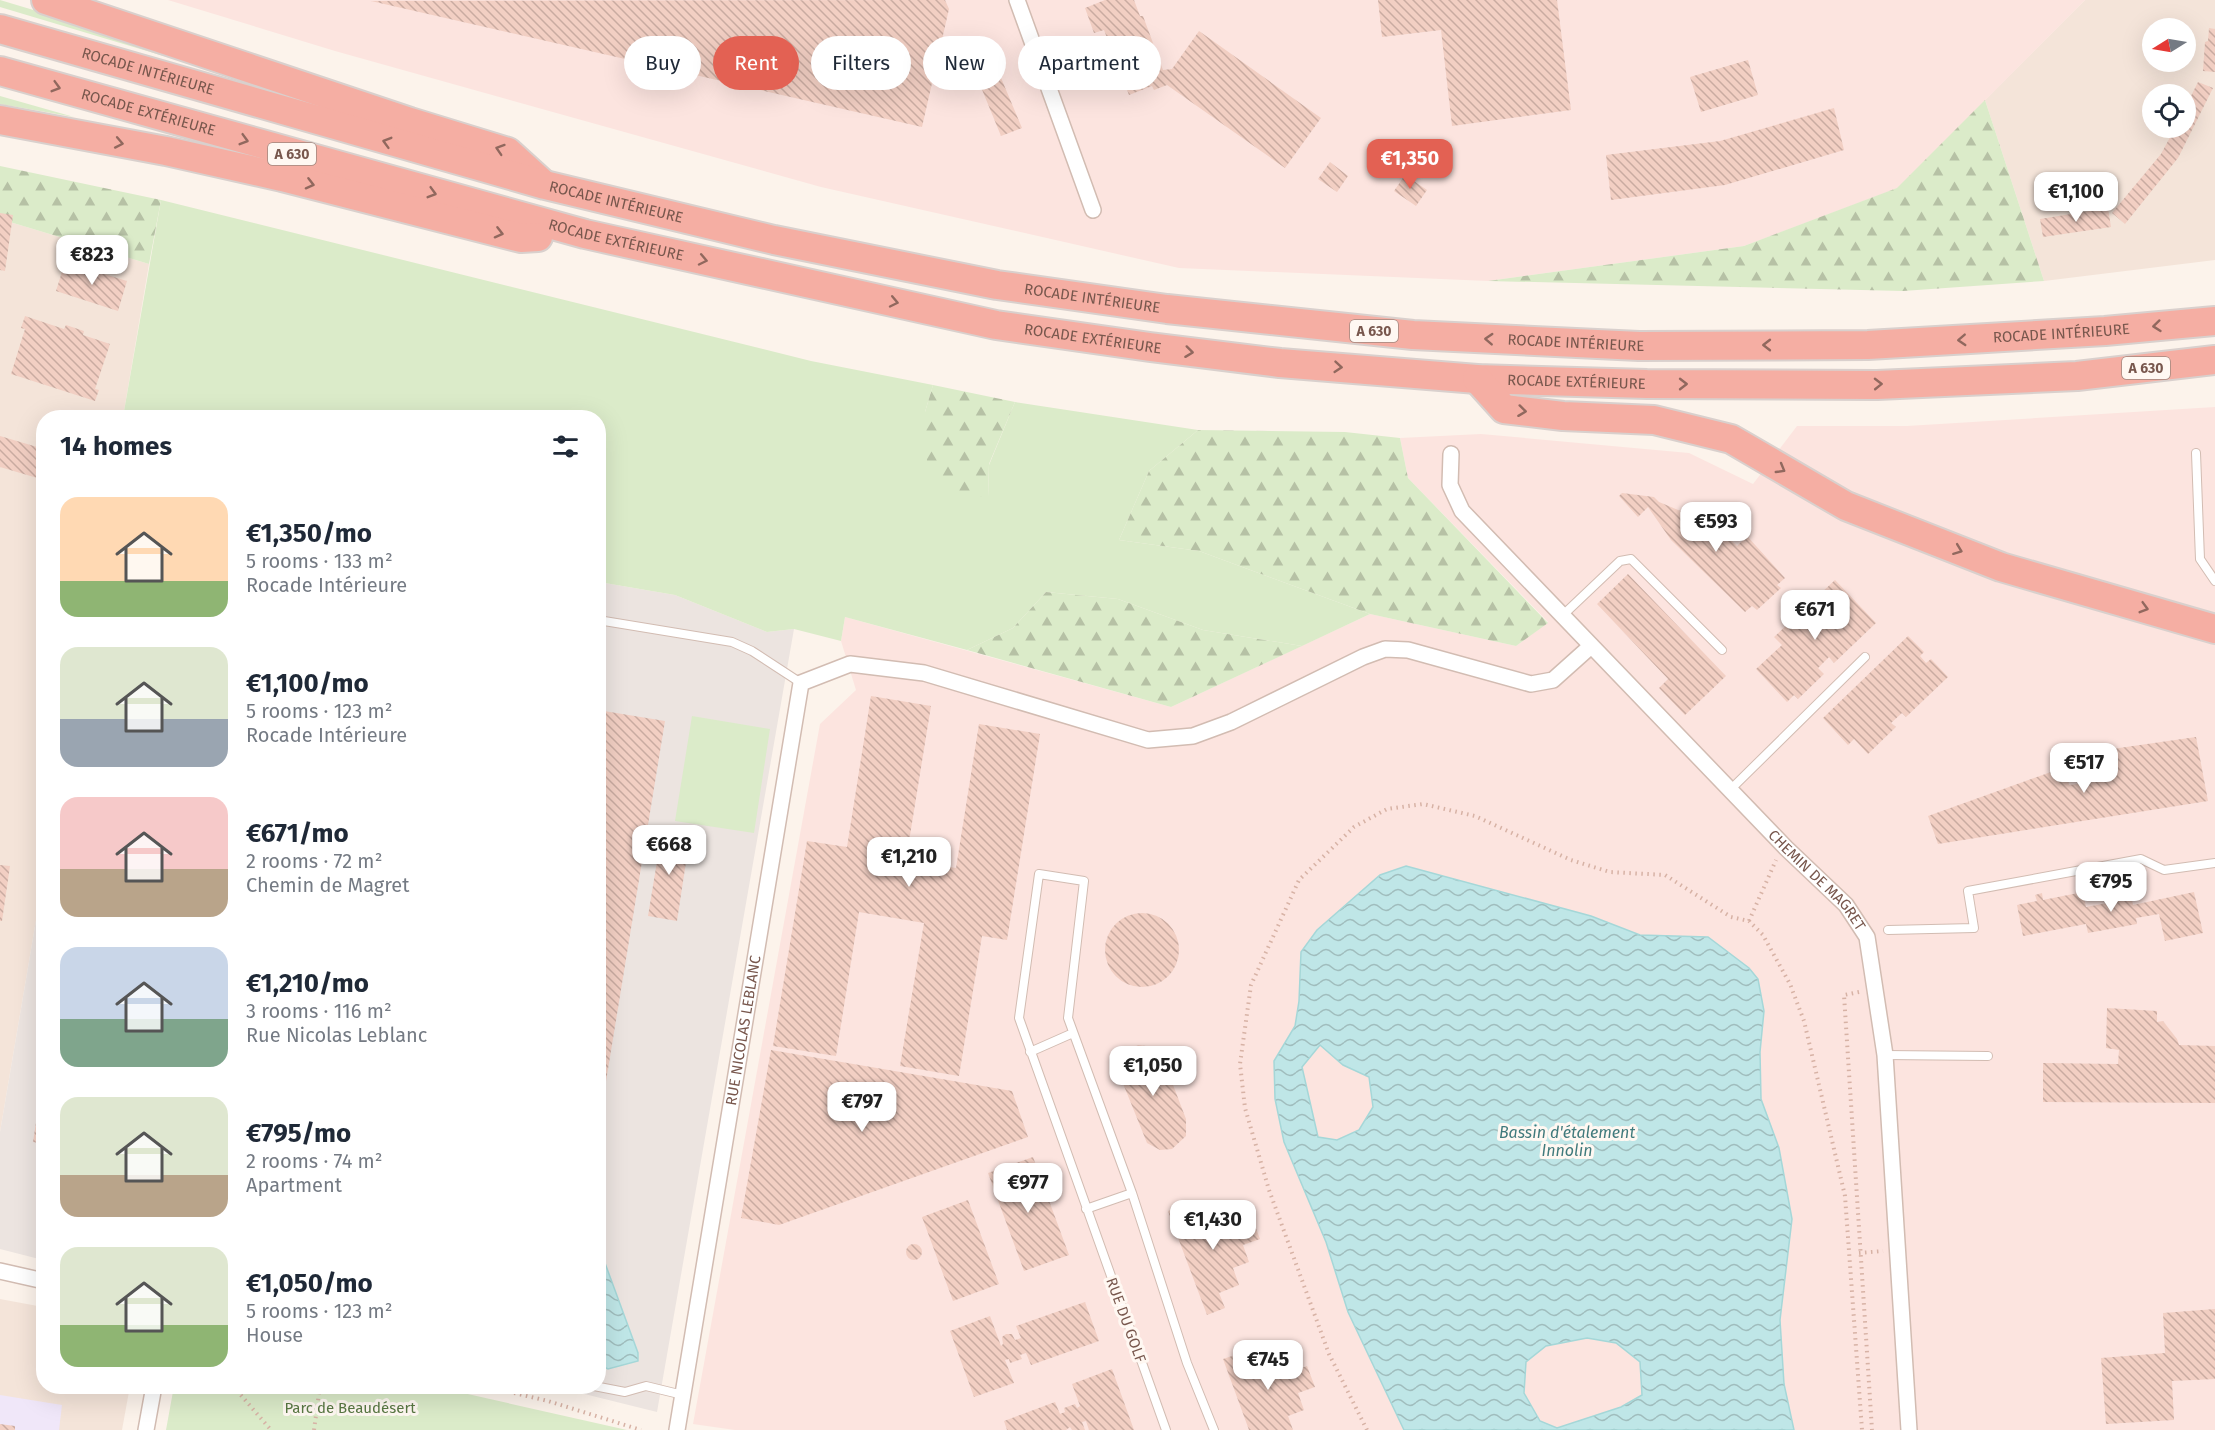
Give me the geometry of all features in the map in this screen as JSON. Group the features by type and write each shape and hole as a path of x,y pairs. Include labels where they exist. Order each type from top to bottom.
{"highway":[{"path":"46,0 410,122 508,152 545,185"},
{"path":"103,0 305,86"},
{"name":"ROCADE INTÉRIEURE","path":"0,29 545,185 774,240 997,285 1167,309 1413,335 1639,346 1868,345 2105,331 2215,321"},
{"name":"ROCADE EXTÉRIEURE","path":"0,71 585,234 996,325 1280,363 1477,379 1647,384 1877,385 2077,376 2215,360"},
{"path":"0,120 166,151 282,177 521,238 585,234"},
{"path":"2077,376 2215,372"},
{"path":"1477,379 1504,409 1563,416 1654,420 1731,439 1846,506 1868,515 2001,567 2215,629"}],"street":[{"path":"1017,0 1093,210"},
{"name":"CHEMIN DE MAGRET","path":"1450,454 1450,485 1462,511 1786,848 1846,905 1867,937 1877,990 1885,1055 1909,1430"},
{"path":"801,682 850,664 924,673 1148,740 1194,736 1231,722 1363,657 1385,650 1407,650 1531,684 1553,680 1591,646"},
{"name":"RUE NICOLAS LEBLANC","path":"677,1430 801,682"},
{"path":"0,1271 36,1279"},
{"path":"146,1430 153,1394"}],"lane":[{"path":"2196,453 2200,559 2215,581"},
{"path":"1562,616 1620,561 1631,559 1722,650"},
{"path":"606,621 732,642 752,651 801,682"},
{"path":"1730,790 1865,657"},
{"path":"1888,930 1974,928 1968,891 2142,859 2164,870 2215,863"},
{"name":"RUE DU GOLF","path":"1074,1033 1068,1018 1084,881 1039,874 1020,1018 1030,1052 1166,1430"},
{"path":"1030,1052 1074,1033 1132,1193 1187,1363 1214,1430"},
{"path":"1885,1055 1988,1056"},
{"path":"1086,1209 1132,1193"},
{"path":"606,1388 625,1392 646,1386 683,1395"}],"path":[{"path":"1367,1430 1329,1354 1269,1190 1245,1108 1240,1064 1251,985 1276,925 1299,880 1354,827 1387,809 1423,804 1475,816 1571,860 1610,872 1665,875 1731,917 1749,921 1762,935 1790,984 1804,1021 1845,1196 1862,1430"},
{"path":"1749,921 1775,861 1786,848"},
{"path":"1872,1430 1844,995 1877,990"},
{"path":"240,1394 271,1430"},
{"path":"314,1430 319,1394"},
{"path":"519,1394 641,1430"}],"shaded area":[{"path":"168,0 2085,0 1898,188 1744,246 1488,281 1179,268 821,187 335,51"},
{"path":"2085,0 2215,0 2215,260 2044,281 1985,100"},
{"path":"0,219 149,264 124,410 36,410 36,920 0,1132"},
{"path":"2215,407 2215,638 2213,642 2215,644 2215,1430 735,1430 693,1424 820,724 856,690 841,641 845,617 1171,707 1370,614 1516,646 1548,622 1408,478 1400,438 1481,434 1689,453 1753,484 1797,426 1907,426"},
{"path":"606,583 675,595 767,632 794,629 657,1412 584,1394 606,1394"},
{"path":"36,920 36,1258 0,1249 0,1132"},
{"path":"0,1299 36,1306 36,1394 129,1394 122,1430 0,1430"},
{"path":"0,1395 62,1405 59,1430 0,1430"}],"green space":[{"path":"0,0 197,59 197,66 0,7"},
{"path":"0,96 74,117 0,104"},
{"path":"1985,100 2044,281 1903,291 1488,281 1744,246 1897,188"},
{"path":"0,166 161,200 149,264 0,219"},
{"path":"161,200 811,361 933,385 925,412 988,497 989,465 1015,402 1198,430 1149,471 1119,540 1199,551 1370,614 1302,646 1203,630 1118,599 1046,592 1013,628 967,650 845,617 841,641 794,629 767,632 675,595 606,583 606,410 124,410"},
{"path":"933,385 1015,402 989,464 988,497 953,496 927,463 925,412"},
{"path":"1198,430 1345,432 1400,438 1408,478 1548,623 1516,646 1370,614 1199,551 1119,540 1149,471"},
{"path":"1046,592 1118,599 1203,630 1302,646 1171,707 967,650 1013,628"},
{"path":"692,716 770,729 754,833 675,821"},
{"name":"Parc de Beaudésert","path":"173,1394 467,1394 627,1430 166,1430"}],"water":[{"name":"Bassin d'étalement Innolin","path":"1406,866 1591,916 1640,935 1708,937 1749,968 1758,979 1764,1011 1760,1052 1761,1099 1779,1148 1792,1219 1780,1320 1784,1384 1794,1430 1404,1430 1348,1312 1326,1242 1284,1142 1275,1099 1274,1061 1295,1026 1299,1001 1301,952 1317,930 1380,875","holes":["1320,1045 1343,1065 1369,1077 1373,1107 1359,1130 1337,1140 1318,1137 1302,1067","1587,1338 1616,1343 1640,1362 1642,1395 1621,1407 1557,1428 1540,1421 1524,1393 1526,1362 1546,1346"]},
{"path":"606,1266 638,1353 638,1361 606,1368"}],"building":[{"path":"945,0 949,9 943,36 923,36 923,90 930,90 922,127 760,90 799,90 799,36 713,36 713,79 701,76 701,36 624,36 624,59 371,1"},
{"path":"1105,0 1134,0 1150,36 1106,36 1104,30 1094,33 1085,8"},
{"path":"1378,0 1557,0 1571,110 1452,126 1441,30 1382,37"},
{"path":"2209,28 2215,29 2215,72 2203,71 2205,42 2208,41"},
{"path":"1199,31 1321,118 1285,168 1167,85 1161,87 1161,65 1163,70 1172,69"},
{"path":"1748,60 1758,95 1701,112 1690,77"},
{"path":"2198,82 2213,88 2196,122"},
{"path":"982,90 1006,90 1022,128 1001,136"},
{"path":"1127,90 1142,90 1129,95"},
{"path":"1834,108 1844,150 1725,185 1611,200 1606,155 1720,141"},
{"path":"2170,138 2188,138 2178,158 2125,224 2112,213 2161,154"},
{"path":"1330,162 1348,176 1337,192 1318,179"},
{"path":"1405,175 1427,190 1416,206 1394,191"},
{"path":"2108,208 2111,227 2043,237 2040,219"},
{"path":"0,213 13,215 5,271 0,270"},
{"path":"65,262 127,281 118,311 56,291"},
{"path":"25,316 64,329 66,325 84,331 83,335 110,344 95,389 99,390 95,401 11,374 25,329 21,328"},
{"path":"0,436 36,447 36,478 0,467"},
{"path":"1622,493 1654,497 1659,502 1695,517 1706,528 1713,520 1734,528 1740,534 1732,541 1737,546 1747,536 1785,578 1777,585 1781,588 1757,610 1752,606 1745,612 1671,540 1648,507 1638,517 1619,496"},
{"path":"1628,574 1726,676 1685,715 1659,688 1668,679 1597,604"},
{"path":"1835,580 1876,623 1834,663 1829,657 1818,668 1824,674 1798,699 1794,695 1787,702 1756,669 1782,645 1774,637"},
{"path":"1908,636 1924,652 1920,656 1926,663 1931,659 1948,677 1906,717 1902,713 1891,723 1896,727 1868,754 1854,739 1848,745 1823,718"},
{"path":"871,696 931,706 906,860 956,868 979,724 1040,734 1007,940 982,936 959,1076 900,1066 924,923 859,912 836,1056 773,1046 807,841 847,847"},
{"path":"606,711 665,721 606,1081"},
{"path":"2196,737 2208,801 1938,844 1928,816 2065,767 2069,785 2109,780 2105,750"},
{"path":"662,831 690,836 677,921 648,916"},
{"path":"0,865 10,866 2,921 0,921"},
{"path":"2129,883 2133,905 2194,892 2203,933 2165,941 2159,914 2136,918 2137,924 2088,933 2086,924 2023,936 2017,905 2037,901 2035,895 2042,893 2043,900 2083,892 2086,907 2108,903 2105,888"},
{"path":"1135,913 1149,913 1163,919 1173,929 1179,943 1177,964 1163,981 1149,987 1135,987 1121,981 1111,971 1105,957 1105,943 1111,929 1121,919"},
{"path":"2107,1008 2157,1011 2157,1022 2163,1021 2179,1045 2215,1046 2215,1103 2043,1102 2043,1063 2118,1064 2119,1050 2106,1048"},
{"path":"1138,1045 1153,1047 1162,1056 1186,1119 1186,1136 1172,1149 1160,1150 1147,1143 1120,1076 1119,1068 1123,1055"},
{"path":"771,1050 1012,1091 1028,1137 779,1225 741,1218"},
{"path":"36,1123 36,1143 33,1142"},
{"path":"1033,1157 1069,1255 1024,1271 988,1173"},
{"path":"968,1200 999,1284 953,1301 922,1217"},
{"path":"1186,1204 1193,1221 1229,1208 1235,1224 1252,1218 1260,1239 1243,1245 1249,1262 1233,1268 1239,1285 1219,1293 1225,1308 1207,1315 1168,1211"},
{"path":"911,1244 917,1244 922,1252 920,1258 911,1260 906,1255 906,1249"},
{"path":"1085,1302 1099,1341 1031,1365 1026,1353 1020,1355 1022,1359 1010,1363 1009,1359 1005,1360 1014,1383 974,1397 950,1331 990,1316 1001,1346 1002,1337 1006,1334 1012,1334 1015,1340 1021,1338 1016,1326"},
{"path":"2215,1309 2215,1379 2172,1381 2174,1420 2106,1424 2101,1358 2165,1353 2163,1313"},
{"path":"1241,1353 1247,1368 1283,1354 1290,1372 1307,1366 1315,1387 1298,1393 1304,1410 1288,1416 1293,1430 1249,1430 1223,1359"},
{"path":"1112,1369 1134,1430 1089,1430 1086,1421 1082,1422 1085,1430 1072,1430 1070,1427 1066,1430 1007,1430 1004,1421 1055,1402 1060,1414 1065,1412 1064,1408 1075,1404 1077,1408 1080,1406 1072,1384"},
{"path":"0,1424 15,1426 15,1430 0,1430"}]}
